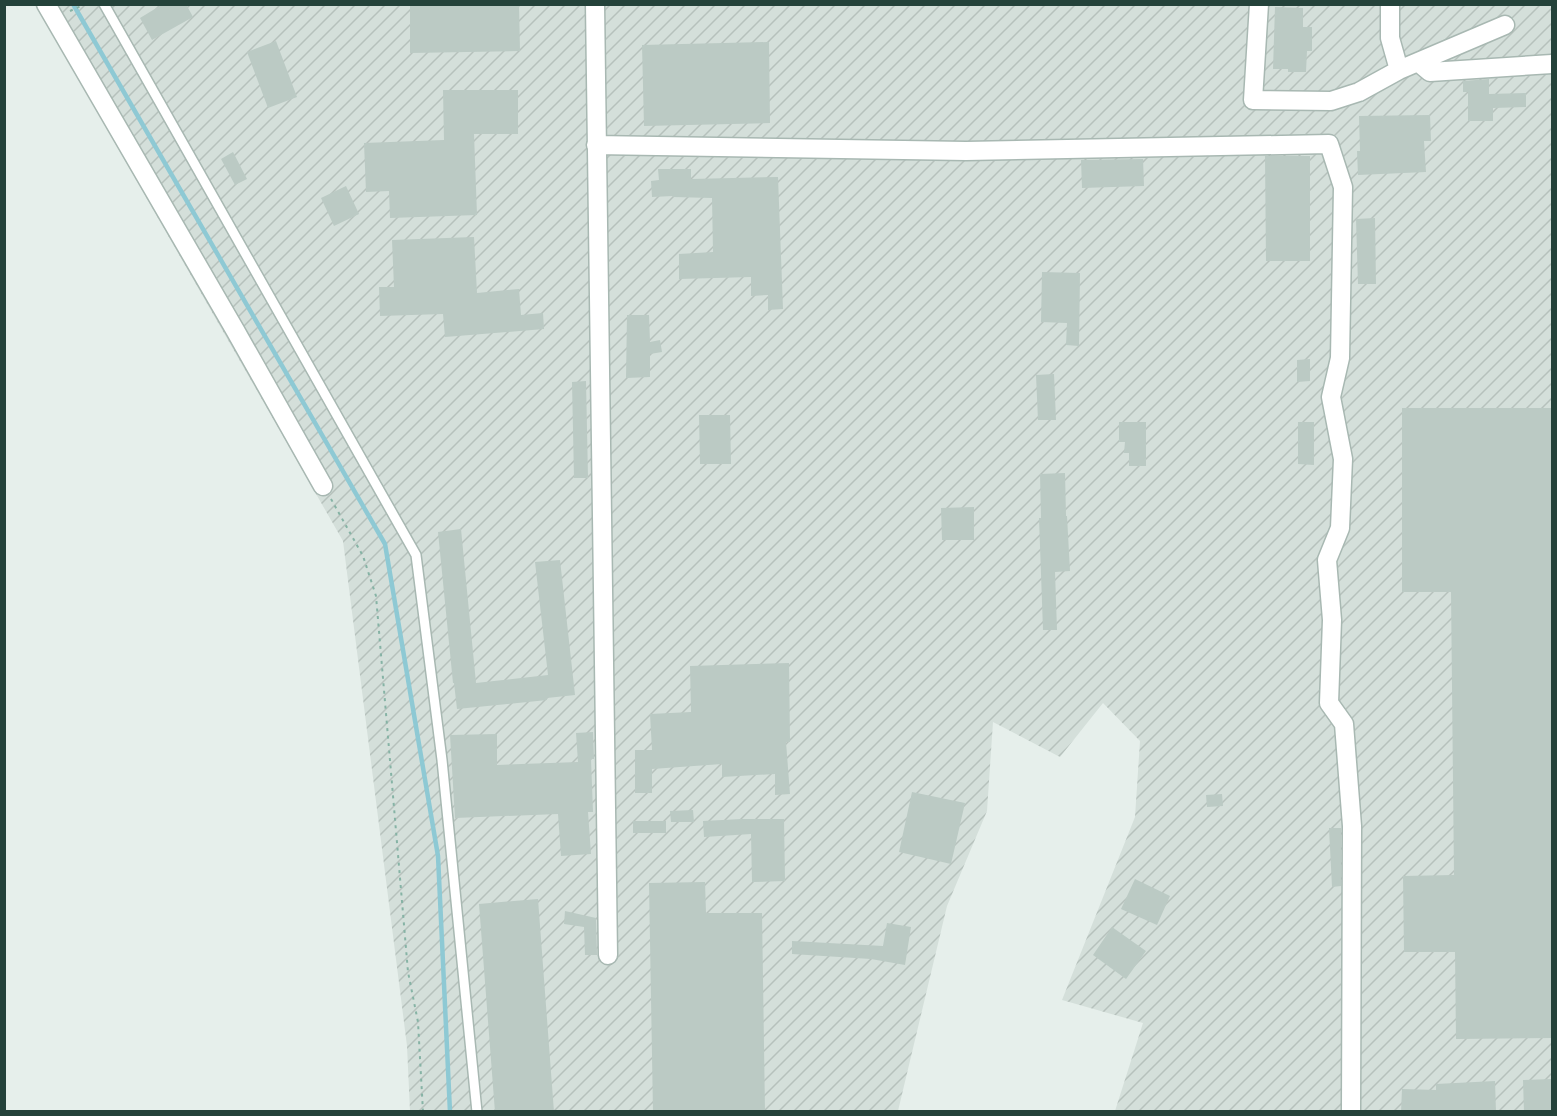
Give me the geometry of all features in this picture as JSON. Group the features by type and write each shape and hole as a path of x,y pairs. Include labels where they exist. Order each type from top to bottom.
{"street":[{"path":"46,4 323,486"},
{"path":"595,4 608,955"},
{"path":"1259,4 1253,100 1331,100 1359,92 1399,70 1505,25"},
{"path":"1390,4 1390,38 1399,70"},
{"path":"1418,62 1430,72 1552,64"},
{"path":"596,145 966,151 1329,144 1343,187 1340,358 1331,397 1343,459 1340,528 1327,560 1332,620 1329,703 1344,724 1352,826 1351,1112"}],"lane":[{"path":"104,4 416,555 442,760 477,1112"}],"path":[{"path":"323,486 363,556 376,596 408,972 418,1022 423,1112"}],"shaded area":[{"path":"36,5 1552,5 1552,1111 1115,1111 1143,1023 1062,1000 1135,817 1140,741 1103,703 1060,757 993,722 987,811 947,906 898,1111 410,1111 407,1046 343,541"}],"building":[{"path":"163,4 186,4 193,17 152,40 140,18"},
{"path":"410,4 519,4 520,51 410,53"},
{"path":"1275,7 1303,8 1303,27 1312,27 1312,51 1307,51 1306,72 1273,69"},
{"path":"276,41 297,97 268,108 247,52"},
{"path":"769,42 770,123 644,126 642,45"},
{"path":"1489,79 1489,94 1526,93 1526,107 1493,108 1493,121 1468,121 1468,92 1463,92 1463,81"},
{"path":"443,90 518,90 518,134 474,134 477,215 390,218 389,191 366,192 364,143 444,140"},
{"path":"1430,115 1431,141 1424,141 1426,172 1358,175 1359,116"},
{"path":"233,152 247,179 235,185 221,159"},
{"path":"1265,156 1310,156 1310,261 1266,261"},
{"path":"1143,159 1144,186 1082,188 1081,160"},
{"path":"658,169 691,169 691,179 778,177 783,309 768,310 768,295 751,296 751,277 679,279 679,254 713,252 712,198 652,197 651,181 659,180"},
{"path":"346,186 359,214 334,226 321,198"},
{"path":"1375,218 1376,284 1358,284 1356,219"},
{"path":"474,237 477,293 519,289 521,315 543,313 544,329 445,337 443,314 380,316 379,287 394,287 392,240"},
{"path":"1042,272 1080,273 1079,346 1066,345 1067,323 1041,322"},
{"path":"627,315 649,315 650,342 660,340 662,352 650,354 650,377 626,378"},
{"path":"1310,359 1310,381 1297,382 1297,360"},
{"path":"1054,374 1056,420 1038,420 1036,375"},
{"path":"586,381 588,478 574,478 572,382"},
{"path":"1402,408 1552,408 1552,1038 1456,1039 1455,952 1404,952 1403,876 1454,875 1451,592 1402,592"},
{"path":"699,415 730,415 731,464 700,464"},
{"path":"1119,422 1146,422 1146,466 1129,466 1129,453 1124,453 1125,442 1119,442"},
{"path":"1298,422 1314,422 1314,465 1298,464"},
{"path":"1065,473 1070,571 1055,572 1057,630 1043,630 1039,518 1041,518 1040,474"},
{"path":"974,507 974,540 942,540 941,508"},
{"path":"461,529 476,683 548,675 535,562 560,560 575,695 457,709 438,532"},
{"path":"789,663 790,742 786,742 790,794 775,795 775,774 722,777 722,764 652,769 652,793 635,793 635,750 652,750 650,714 691,712 690,666"},
{"path":"593,732 594,759 591,759 593,812 588,812 591,854 561,856 558,814 455,818 450,735 497,734 497,765 578,762 576,733"},
{"path":"912,792 965,803 951,864 899,852"},
{"path":"1222,794 1223,806 1207,807 1206,795"},
{"path":"693,810 694,822 671,822 670,811"},
{"path":"784,819 785,881 752,882 751,834 704,837 703,821"},
{"path":"633,821 666,821 666,833 633,833"},
{"path":"1329,828 1341,828 1341,886 1332,887"},
{"path":"1135,879 1170,896 1157,925 1121,909"},
{"path":"705,882 706,913 762,913 765,1112 653,1112 649,883"},
{"path":"538,899 554,1112 495,1112 479,904"},
{"path":"565,911 596,918 597,955 585,955 584,927 564,924"},
{"path":"887,923 911,927 905,965 871,959 792,954 792,941 883,946"},
{"path":"1112,927 1146,951 1126,979 1093,955"},
{"path":"1552,1079 1552,1112 1524,1112 1523,1080"},
{"path":"1495,1081 1496,1112 1401,1112 1402,1089 1436,1090 1436,1084"}],"waterway":[{"path":"73,4 385,544 438,856 450,1112"}]}
